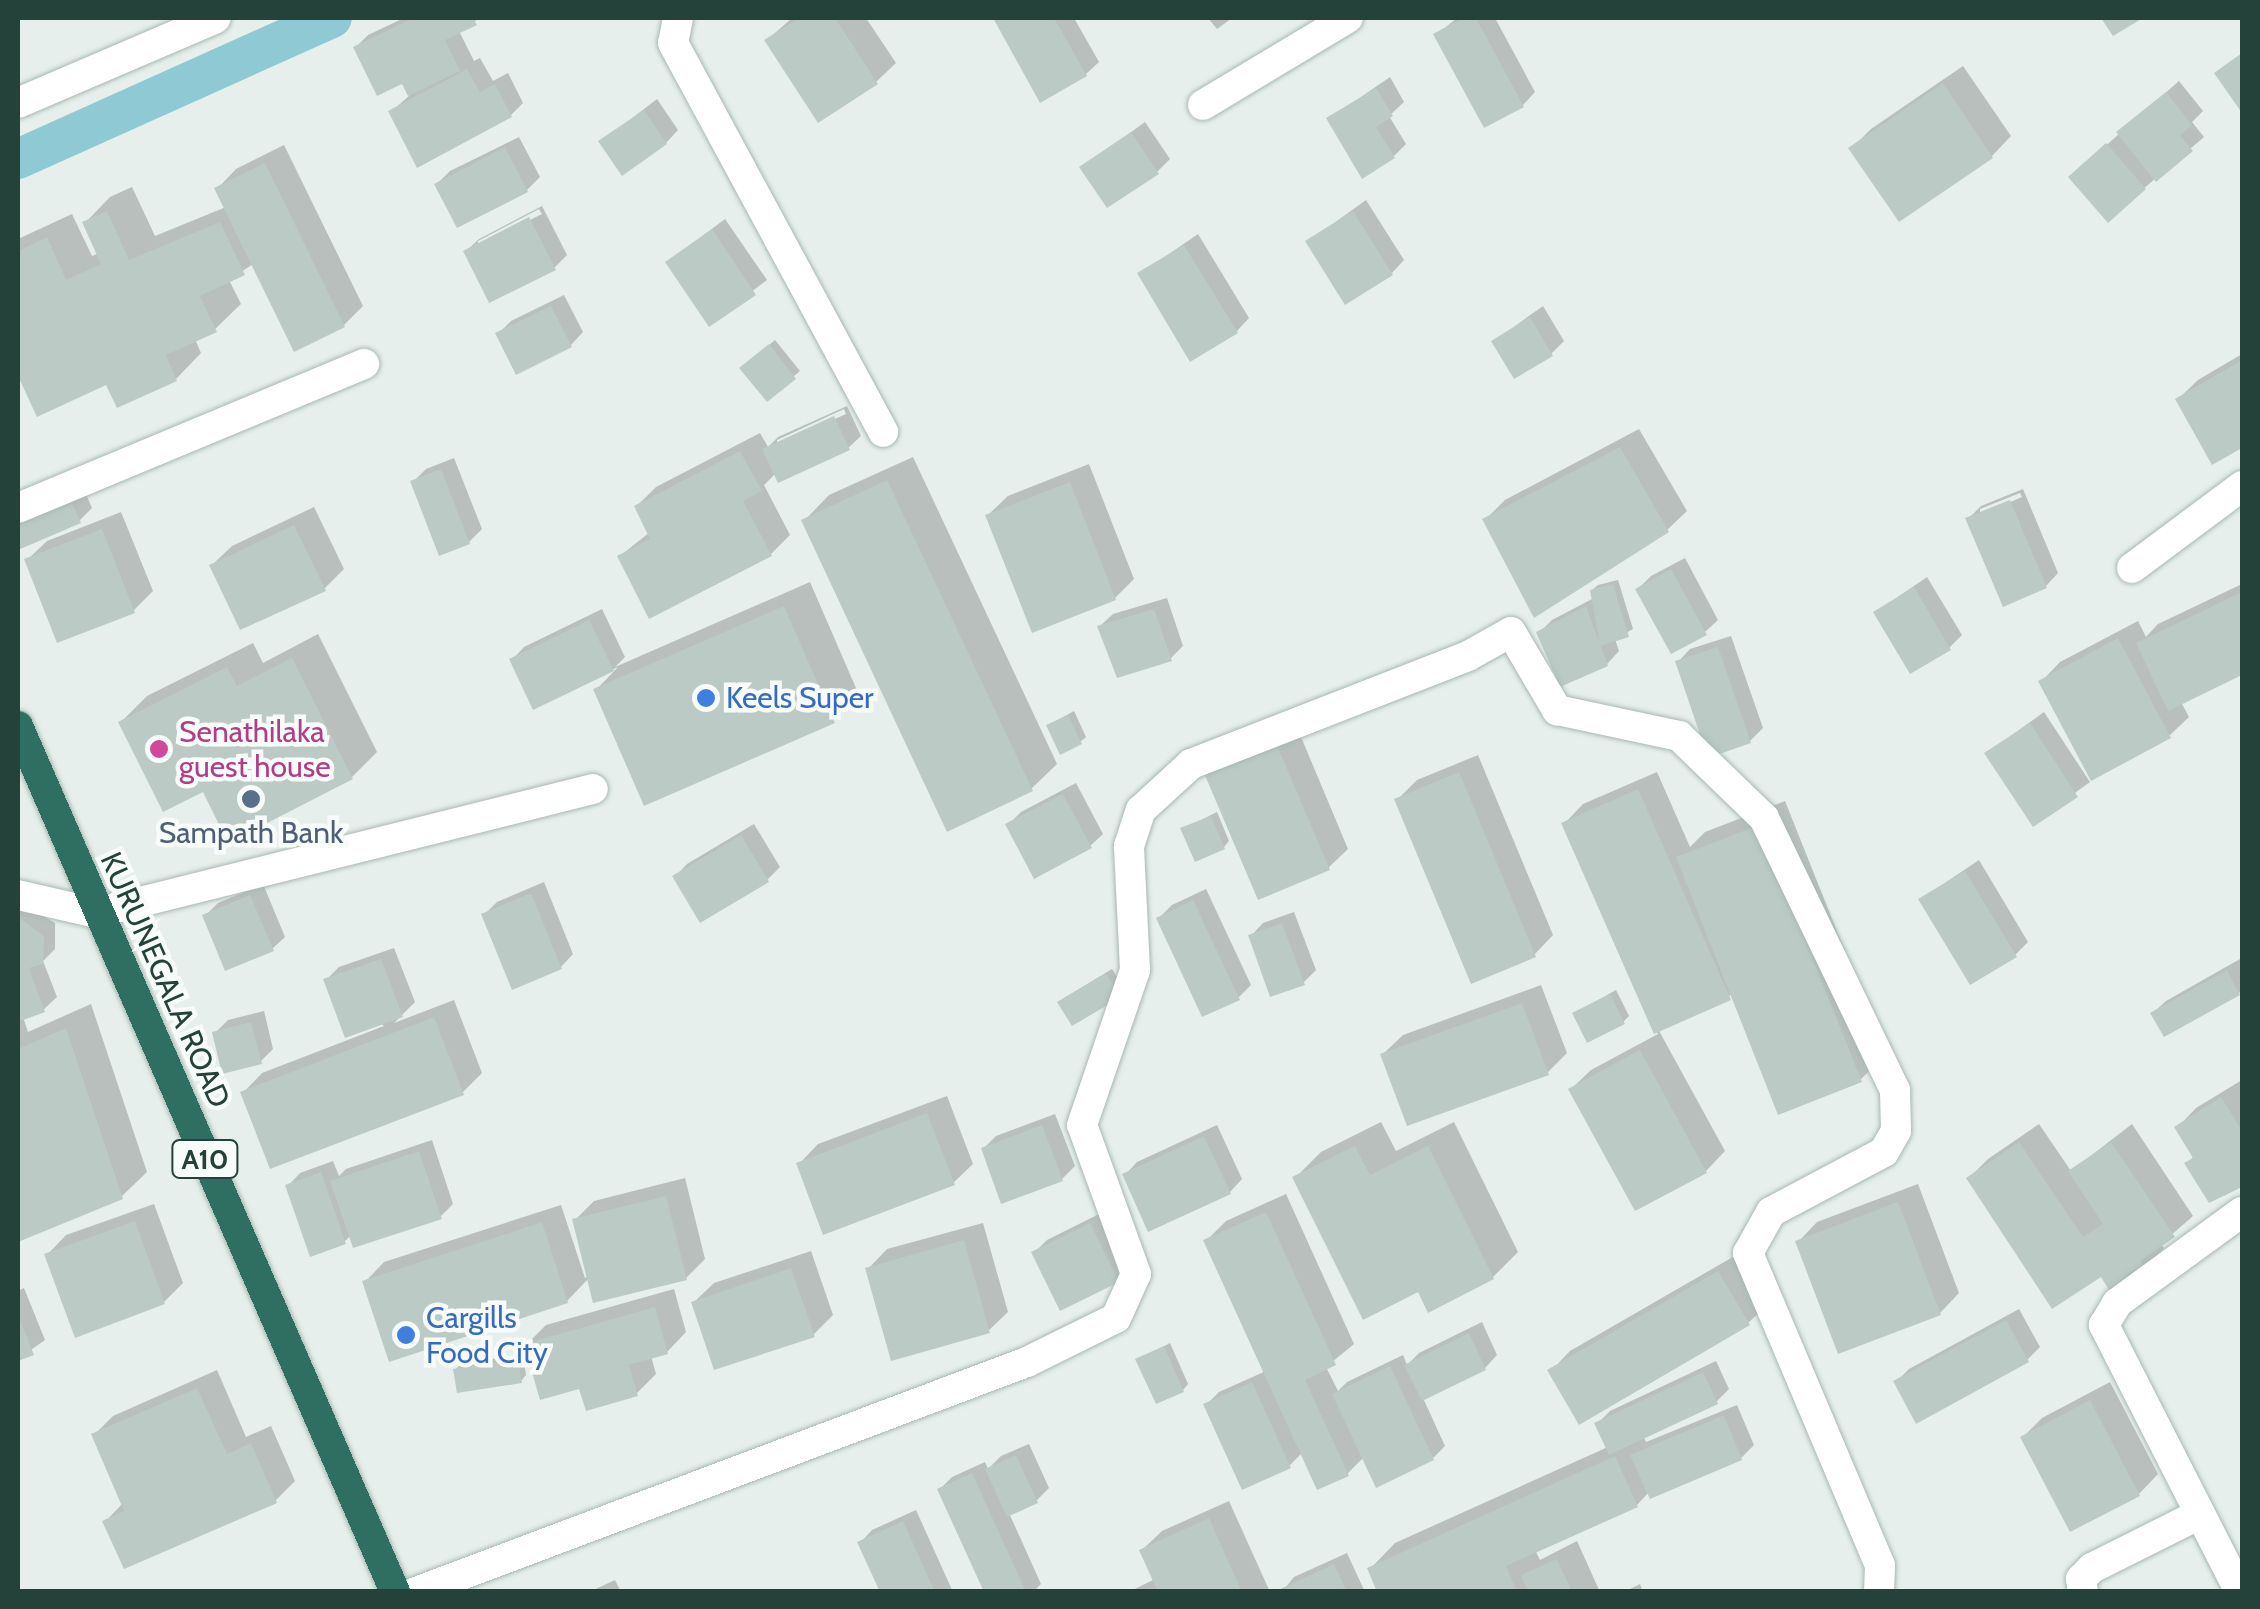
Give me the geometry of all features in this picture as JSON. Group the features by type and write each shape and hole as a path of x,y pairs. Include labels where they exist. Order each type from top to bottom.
{"highway":[{"name":"KURUNEGALA ROAD","path":"18,726 96,913 395,1592"}],"street":[{"path":"18,102 216,18"},
{"path":"678,18 673,43 883,432"},
{"path":"1202,105 1346,18"},
{"path":"18,508 364,364"},
{"path":"2132,568 2242,486"},
{"path":"416,1592 1028,1362 1116,1318 1136,1274 1082,1125 1135,970 1130,846 1141,810 1191,764 1468,656 1511,632 1557,710 1680,736 1764,818 1895,1090 1896,1131 1884,1152 1771,1212 1748,1254 1880,1564 1879,1592"},
{"path":"18,895 96,913 593,789"},
{"path":"2240,1592 2104,1325 2117,1303 2242,1212"},
{"path":"2083,1592 2081,1579 2092,1568 2198,1514"}],"building":[{"path":"413,18 473,18 477,25 445,40 460,71 408,96 402,84 377,96 353,47"},
{"path":"799,18 835,18 878,84 818,123 764,40"},
{"path":"993,18 1054,18 1087,76 1040,103"},
{"path":"1463,18 1476,18 1524,107 1484,128 1433,34"},
{"path":"2101,18 2143,18 2113,36"},
{"path":"2242,53 2242,113 2214,73"},
{"path":"467,69 480,92 495,84 512,117 417,168 388,111"},
{"path":"1943,83 1993,158 1899,222 1848,148"},
{"path":"1376,88 1393,116 1376,127 1395,158 1362,179 1326,118"},
{"path":"2166,92 2192,125 2180,135 2193,151 2156,182 2116,132"},
{"path":"644,110 667,144 622,176 598,141"},
{"path":"1131,132 1159,174 1107,208 1079,167"},
{"path":"2106,143 2146,189 2108,223 2068,177"},
{"path":"505,147 528,192 457,228 434,184"},
{"path":"265,163 345,327 294,352 214,188"},
{"path":"107,211 129,260 220,222 245,275 200,296 217,332 166,355 177,381 117,408 106,385 37,417 18,376 18,251 47,237 66,280 101,264 82,222"},
{"path":"1353,211 1393,275 1345,305 1305,241"},
{"path":"529,217 556,270 489,303 463,251"},
{"path":"712,229 756,295 709,327 665,262"},
{"path":"1184,245 1238,333 1190,362 1137,273"},
{"path":"551,306 572,347 516,375 495,333"},
{"path":"1530,317 1553,356 1514,379 1491,341"},
{"path":"769,344 796,379 767,402 739,368"},
{"path":"2242,360 2242,448 2212,465 2175,399"},
{"path":"834,416 850,450 778,483 762,449"},
{"path":"1620,447 1669,532 1534,618 1482,519"},
{"path":"740,451 762,491 743,501 772,556 649,619 617,556 650,539 634,506"},
{"path":"441,469 470,544 439,556 410,481"},
{"path":"887,480 1033,791 947,832 801,520"},
{"path":"1070,482 1116,600 1032,633 985,515"},
{"path":"69,496 81,523 18,550 18,519"},
{"path":"2010,500 2047,588 2003,607 1965,518"},
{"path":"294,525 326,591 240,630 209,565"},
{"path":"102,529 135,613 57,643 24,559"},
{"path":"1671,569 1707,635 1671,654 1635,589"},
{"path":"1613,584 1629,637 1600,646 1590,590"},
{"path":"1914,587 1951,650 1910,674 1873,612"},
{"path":"2242,592 2242,675 2168,711 2136,643"},
{"path":"784,606 835,723 644,806 593,689"},
{"path":"1586,606 1608,666 1560,687 1536,632"},
{"path":"1154,609 1172,661 1117,678 1097,626"},
{"path":"589,620 614,671 533,710 509,659"},
{"path":"2118,638 2171,738 2091,781 2038,681"},
{"path":"1718,647 1751,743 1708,758 1675,661"},
{"path":"292,658 353,779 228,843 203,792 163,812 118,722 227,667 237,686"},
{"path":"1068,715 1082,744 1060,755 1046,725"},
{"path":"2030,723 2078,797 2033,827 1984,753"},
{"path":"1276,743 1330,870 1258,900 1204,773"},
{"path":"1459,772 1536,957 1471,984 1394,799"},
{"path":"1638,789 1731,1000 1654,1034 1561,823"},
{"path":"1063,794 1092,848 1034,879 1005,824"},
{"path":"1211,816 1225,849 1195,862 1180,828"},
{"path":"1759,825 1862,1082 1778,1115 1676,857"},
{"path":"741,835 769,882 700,923 672,876"},
{"path":"1965,871 2017,957 1970,985 1918,899"},
{"path":"531,893 562,969 512,990 481,914"},
{"path":"250,895 274,951 225,971 202,915"},
{"path":"1193,900 1240,1000 1202,1017 1156,918"},
{"path":"18,917 44,936 43,964 29,968 45,1012 18,1022"},
{"path":"1282,923 1305,985 1270,997 1248,935"},
{"path":"381,959 403,1017 345,1038 323,979"},
{"path":"2227,970 2240,995 2164,1037 2150,1013"},
{"path":"1106,973 1121,997 1072,1026 1057,1002"},
{"path":"1610,994 1625,1024 1587,1043 1572,1013"},
{"path":"1522,1003 1549,1075 1407,1126 1380,1054"},
{"path":"434,1017 464,1095 270,1169 240,1092"},
{"path":"251,1022 262,1064 222,1074 212,1032"},
{"path":"66,1028 123,1199 18,1242 18,1049"},
{"path":"1640,1050 1707,1173 1635,1211 1568,1089"},
{"path":"2221,1097 2242,1131 2242,1187 2209,1203 2184,1163 2193,1158 2174,1127"},
{"path":"927,1113 955,1185 823,1235 796,1163"},
{"path":"1042,1125 1063,1181 1001,1204 981,1148"},
{"path":"1204,1136 1231,1194 1148,1232 1122,1174"},
{"path":"2019,1142 2083,1237 2103,1224 2068,1171 2111,1142 2175,1237 2140,1261 2146,1270 2111,1293 2101,1277 2052,1309 1966,1178"},
{"path":"1355,1146 1370,1175 1428,1146 1494,1279 1428,1313 1418,1292 1363,1320 1292,1177"},
{"path":"419,1151 442,1219 353,1248 330,1181"},
{"path":"321,1172 346,1244 310,1257 285,1185"},
{"path":"666,1196 687,1280 593,1303 572,1219"},
{"path":"1898,1202 1941,1315 1838,1354 1795,1241"},
{"path":"1266,1212 1336,1365 1305,1380 1349,1476 1317,1490 1203,1240"},
{"path":"135,1221 165,1304 75,1338 44,1254"},
{"path":"542,1222 568,1303 389,1362 362,1281"},
{"path":"1090,1223 1119,1282 1060,1311 1031,1252"},
{"path":"964,1240 990,1333 891,1361 865,1268"},
{"path":"791,1268 815,1337 714,1370 691,1302"},
{"path":"1718,1271 1750,1325 1579,1425 1547,1370"},
{"path":"655,1307 668,1354 629,1365 638,1396 586,1411 579,1389 540,1400 524,1344"},
{"path":"18,1315 34,1355 18,1361"},
{"path":"2006,1320 2029,1362 1916,1424 1893,1381"},
{"path":"1469,1333 1486,1370 1422,1401 1404,1365"},
{"path":"1164,1346 1184,1392 1156,1404 1135,1359"},
{"path":"518,1359 522,1383 457,1393 453,1369"},
{"path":"1390,1366 1434,1460 1376,1488 1332,1394"},
{"path":"1703,1372 1718,1404 1609,1455 1594,1423"},
{"path":"1252,1382 1291,1468 1242,1490 1203,1404"},
{"path":"197,1388 227,1454 251,1443 277,1503 124,1569 102,1521 124,1511 91,1434"},
{"path":"2090,1400 2140,1496 2070,1532 2020,1437"},
{"path":"1724,1415 1742,1460 1650,1499 1630,1455"},
{"path":"1016,1455 1038,1503 1007,1517 985,1469"},
{"path":"1615,1456 1638,1507 1506,1566 1517,1592 1377,1592 1367,1568"},
{"path":"972,1473 1026,1592 984,1592 937,1489"},
{"path":"1209,1518 1242,1592 1158,1592 1139,1550"},
{"path":"903,1521 935,1592 880,1592 857,1542"},
{"path":"1557,1559 1572,1592 1528,1592 1521,1575"},
{"path":"1334,1564 1347,1592 1274,1592"}],"waterway":[{"path":"18,159 332,18"}],"place":[{"name":"Keels Super","path":"706,698"},
{"name":"Senathilaka guest house","path":"159,749"},
{"name":"Sampath Bank","path":"251,799"},
{"name":"Cargills Food City","path":"406,1335"}]}
